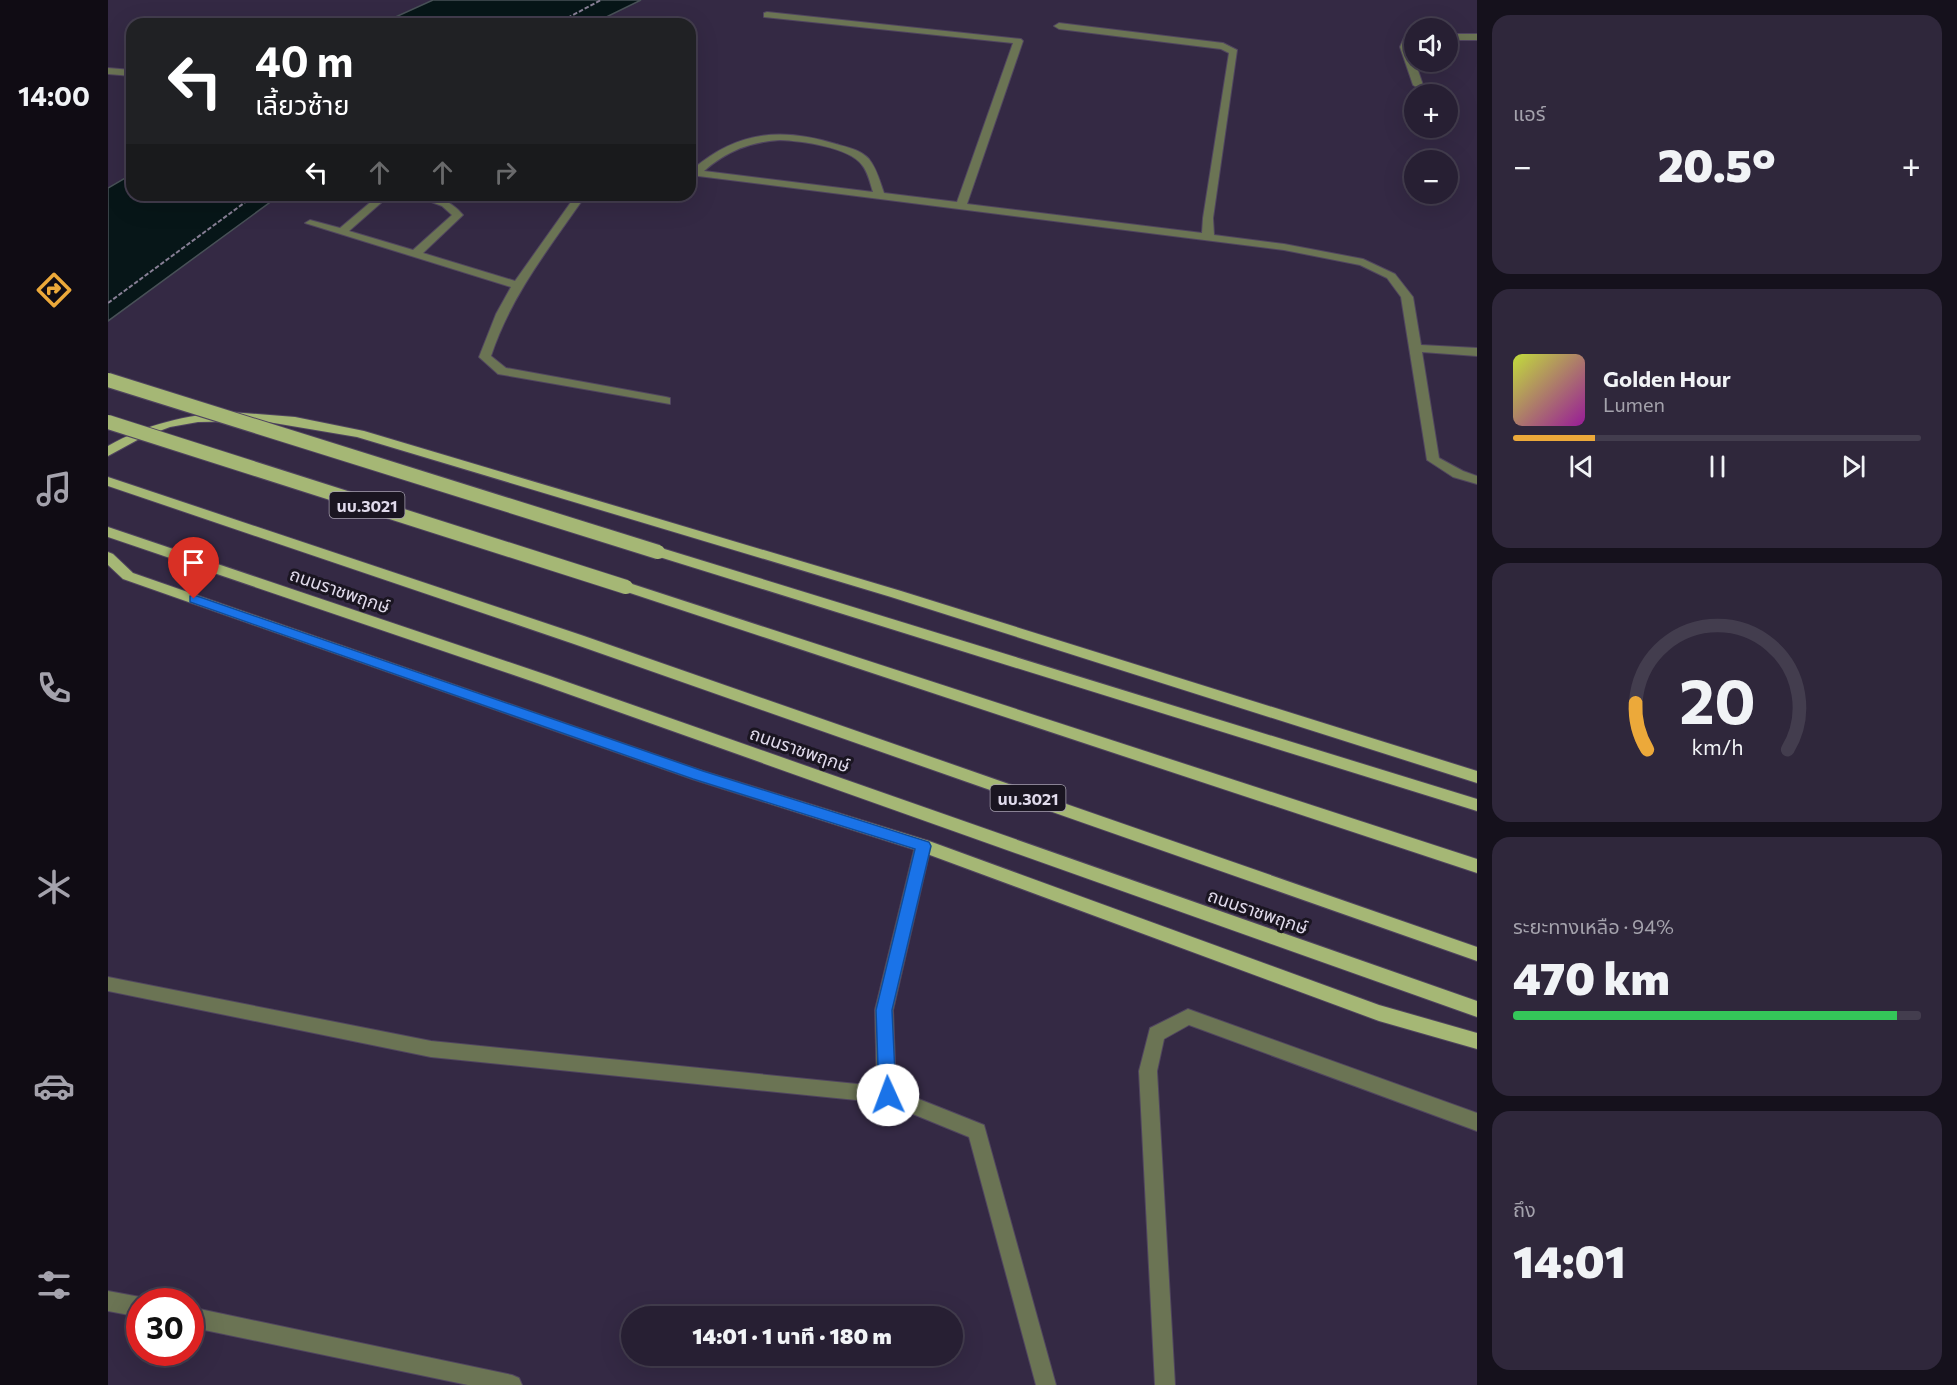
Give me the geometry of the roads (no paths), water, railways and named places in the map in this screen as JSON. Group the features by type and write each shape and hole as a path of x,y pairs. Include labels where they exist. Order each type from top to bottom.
{"main road":[{"name":"นบ.3021","path":"108,380 1477,805"},
{"path":"108,452 126,440 159,425 231,415 313,424 359,434 896,594 1477,777"},
{"name":"นบ.3021","path":"108,422 626,587 1477,866"},
{"name":"ถนนราชพฤกษ์","path":"108,481 579,640 1477,954"},
{"name":"ถนนราชพฤกษ์","path":"108,532 545,680 1477,1009"},
{"path":"108,557 128,576 698,775 923,846 1379,1013 1477,1041"}],"street":[{"path":"766,15 1018,41 961,207"},
{"path":"1059,26 1223,46 1234,52 1208,218 1208,238"},
{"path":"1458,37 1477,38"},
{"path":"108,71 126,72"},
{"path":"696,170 722,151 742,142 760,137 792,136 826,143 864,159 872,171 879,195"},
{"path":"696,172 1284,247 1363,262 1392,276 1407,297 1433,460 1458,474 1477,480"},
{"path":"343,231 378,201"},
{"path":"414,255 458,215 446,204 436,201"},
{"path":"577,201 518,285 491,336 484,357 502,371 666,401"},
{"path":"310,223 518,285"},
{"path":"1414,348 1477,352"},
{"path":"888,1095 884,1010 923,846"},
{"path":"108,984 430,1049 888,1095 977,1131 1046,1385"},
{"path":"1165,1385 1148,1071 1156,1034 1188,1017 1477,1122"},
{"path":"108,1301 126,1304"},
{"path":"204,1320 431,1366 512,1385"}]}
